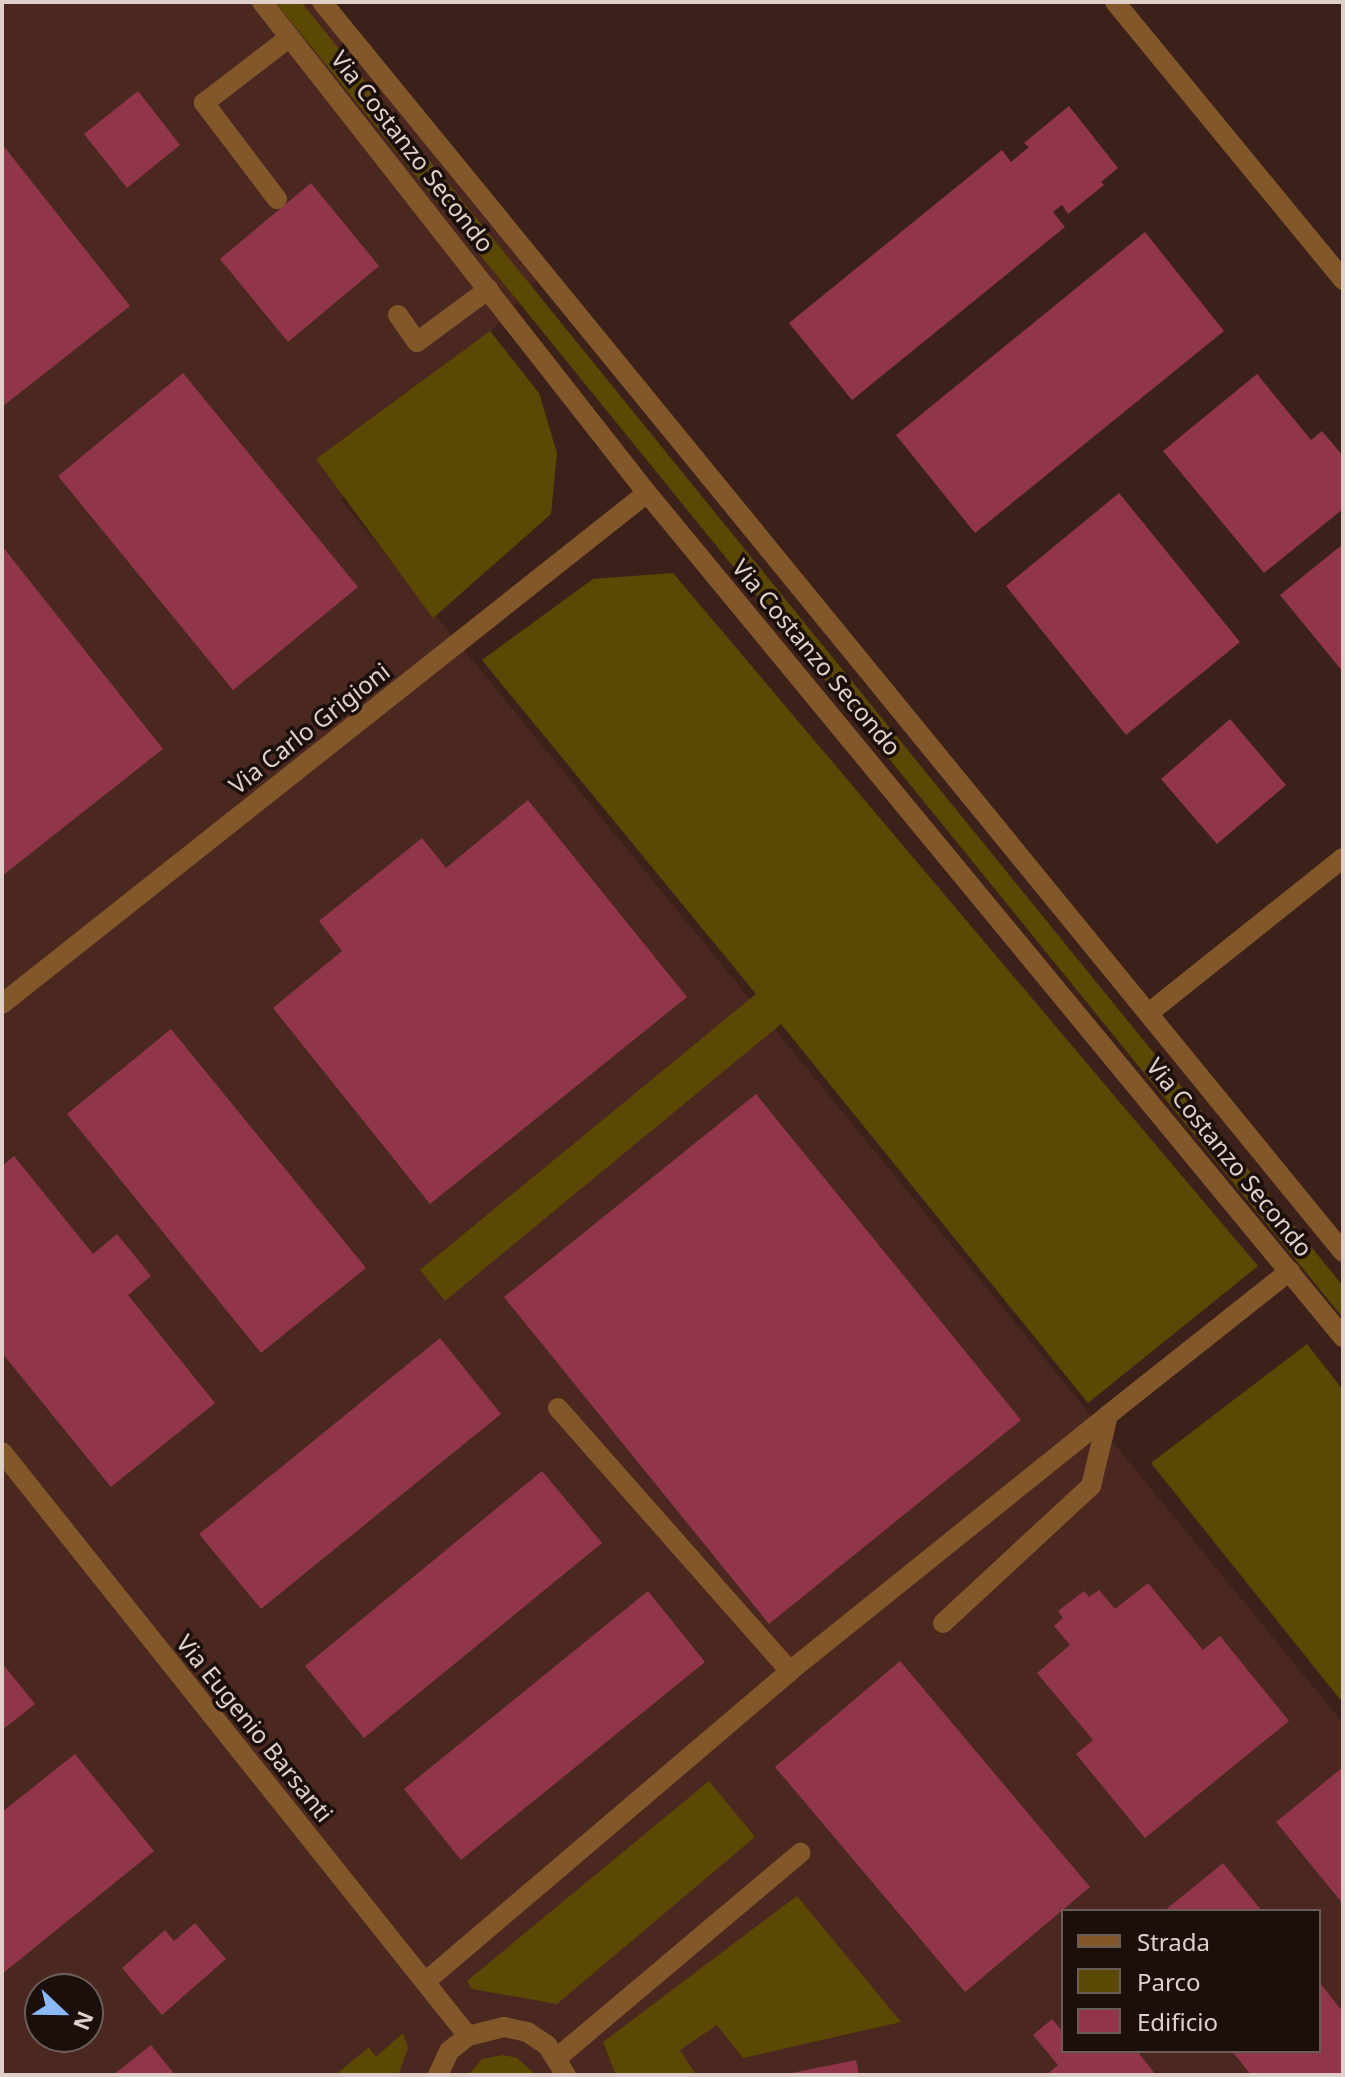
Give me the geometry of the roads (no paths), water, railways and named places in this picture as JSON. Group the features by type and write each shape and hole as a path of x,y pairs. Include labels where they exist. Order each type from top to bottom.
{"street":[{"name":"Via Costanzo Secondo","path":"262,2 647,493 1343,1337"},
{"name":"Via Costanzo Secondo","path":"322,2 1343,1252"},
{"path":"1115,2 1343,280"},
{"path":"277,199 204,103 290,37"},
{"path":"398,315 417,342 489,289"},
{"name":"Via Carlo Grigioni","path":"2,1004 647,493"},
{"path":"1150,1012 1343,858"},
{"path":"425,1982 790,1671 1290,1271"},
{"path":"558,1408 790,1671"},
{"path":"943,1623 1091,1486 1108,1415"},
{"name":"Via Eugenio Barsanti","path":"2,1452 468,2036"},
{"path":"438,2075 449,2051 468,2036 504,2027 527,2032 562,2066 800,1853"}]}
